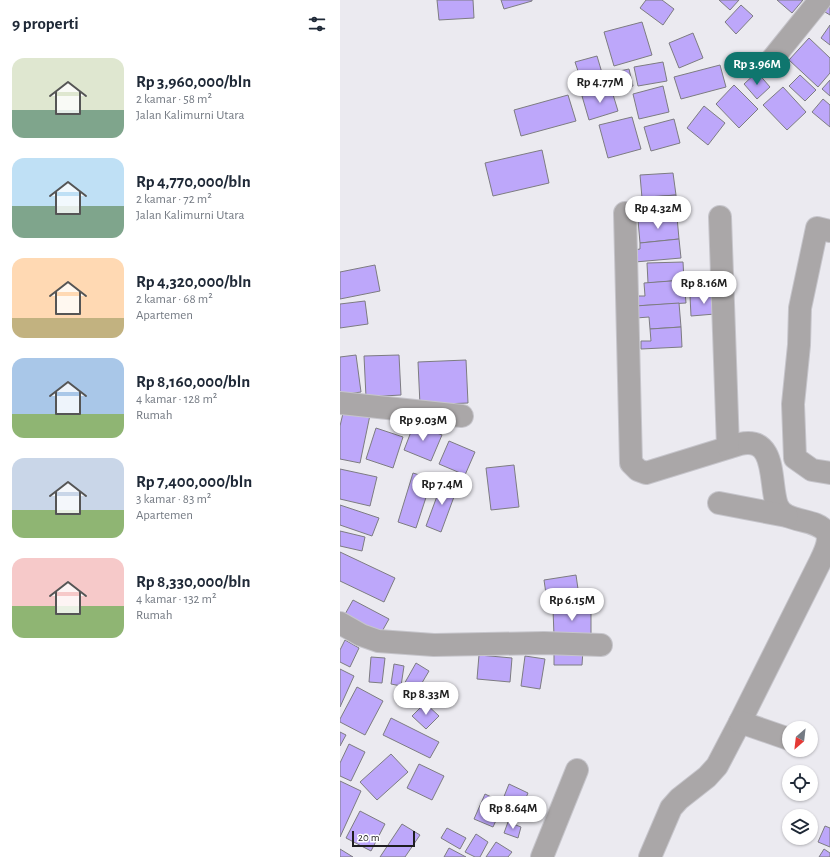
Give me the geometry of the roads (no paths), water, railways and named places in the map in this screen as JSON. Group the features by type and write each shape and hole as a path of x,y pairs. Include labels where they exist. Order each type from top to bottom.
{"street":[{"path":"770,62 820,0"},
{"path":"625,213 631,463 638,470 646,473 728,447 748,442 754,443 761,447 769,460 777,505 787,516"},
{"path":"720,217 728,447"},
{"path":"830,231 817,228 800,308 799,346 793,404 795,458 812,470 830,472"},
{"path":"340,403 462,416"},
{"path":"650,857 671,808 679,799 707,778 717,766 827,547 827,533 820,527 787,516 719,503"},
{"path":"340,623 361,635 378,641 434,645 544,643 601,645"},
{"path":"740,722 782,737"},
{"path":"542,857 577,770"}]}
